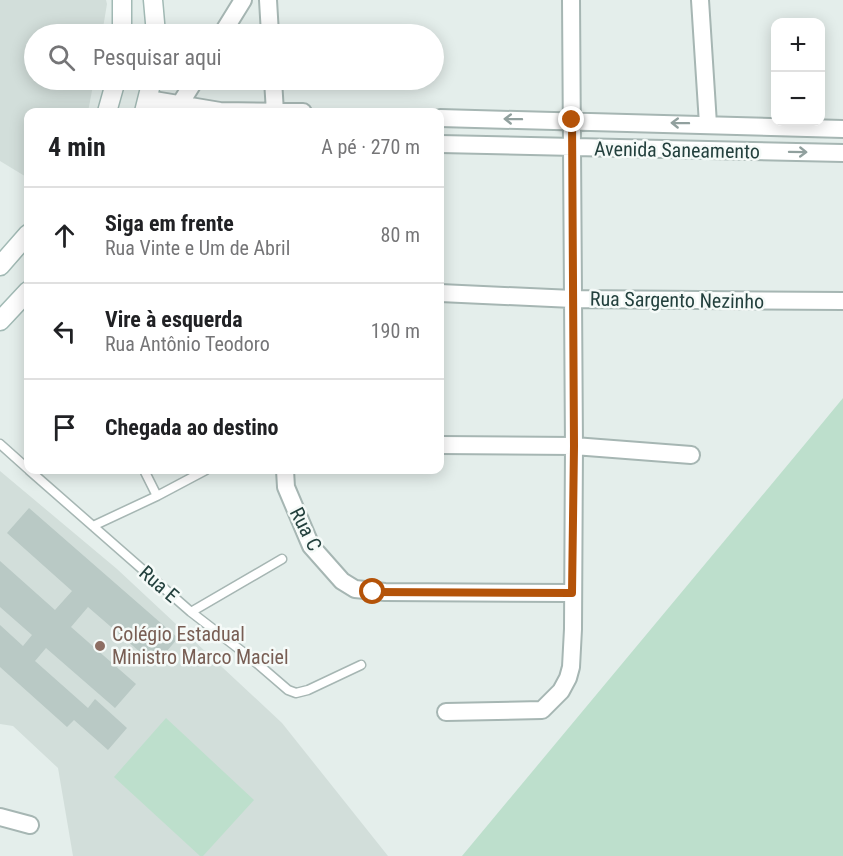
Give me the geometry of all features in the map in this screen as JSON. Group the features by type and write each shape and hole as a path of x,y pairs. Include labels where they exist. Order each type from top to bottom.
{"main road":[{"path":"122,0 122,24"},
{"path":"153,0 155,24"},
{"path":"108,108 113,90"},
{"path":"146,106 150,90"},
{"path":"0,266 24,239"},
{"path":"0,321 24,295"}],"street":[{"path":"228,24 243,0"},
{"path":"268,0 269,24"},
{"path":"446,712 542,710 561,691 571,667 574,446 571,0"},
{"path":"700,0 708,124"},
{"path":"180,104 189,90"},
{"path":"274,90 275,108"},
{"path":"146,106 180,104 203,108"},
{"name":"Avenida Saneamento","path":"444,118 843,129"},
{"name":"Avenida Saneamento","path":"444,144 843,153"},
{"name":"Rua Sargento Nezinho","path":"444,293 573,299 843,301"},
{"path":"444,445 574,446 691,455"},
{"name":"Rua C","path":"285,474 286,487 311,546 342,581 355,589 373,592 572,593"},
{"path":"0,817 30,825"}],"lane":[{"name":"Rua E","path":"0,444 24,465"},
{"name":"Rua E","path":"35,474 191,612 291,692 300,692 315,687 361,665"},
{"path":"146,474 157,496"},
{"path":"93,526 198,474"},
{"path":"191,612 282,559"}],"shaded area":[{"path":"0,0 106,0 104,24 24,24 24,90 92,90 89,108 24,108 24,176 0,161"},
{"name":"Colégio Estadual Ministro Marco Maciel","path":"0,471 117,569 282,723 388,856 73,856 58,768 13,726 0,724"}],"green space":[{"path":"843,398 843,856 462,856 810,438"},
{"path":"166,718 254,800 203,856 200,856 114,777"}],"building":[{"path":"29,508 178,638 155,665 88,607 71,627 136,684 115,708 46,648 35,661 88,708 95,699 127,728 108,750 74,720 67,727 0,667 0,625 23,646 32,635 0,607 0,561 55,610 72,591 7,533"}],"place":[{"name":"Colégio Estadual Ministro Marco Maciel","path":"100,646"}],"route":[{"path":"373,592 572,593 574,446 572,120"}]}
